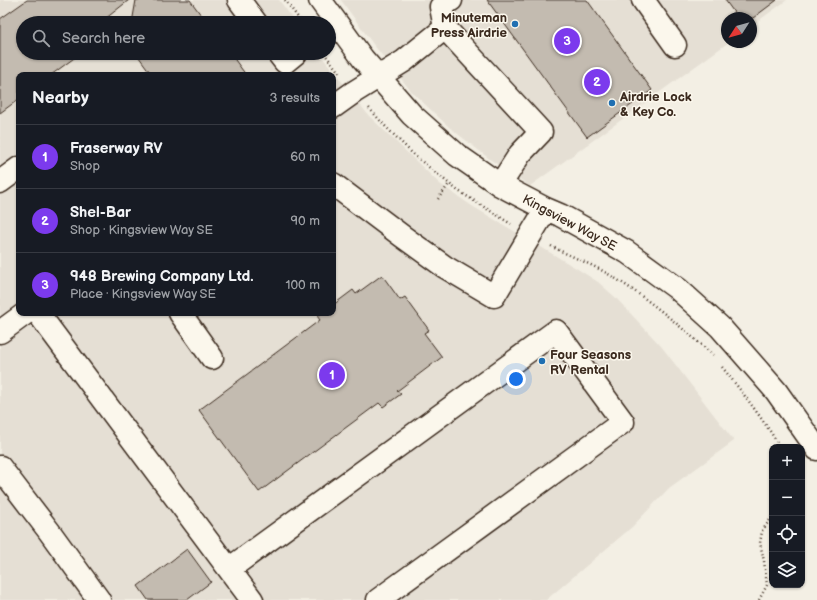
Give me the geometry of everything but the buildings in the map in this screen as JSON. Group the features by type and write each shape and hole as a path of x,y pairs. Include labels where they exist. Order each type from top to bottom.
{"street":[{"path":"239,0 251,16"},
{"name":"Kingsview Way SE","path":"320,0 328,16"},
{"path":"451,0 441,7 445,28 541,132 520,154 500,185"},
{"path":"643,0 675,45"},
{"path":"336,105 404,61 445,28"},
{"name":"Kingsview Way SE","path":"336,29 412,115 457,155 500,185 560,215 627,252 683,294 720,327 766,379 817,449"},
{"path":"0,182 16,170"},
{"path":"336,186 445,267 494,296 546,209"},
{"path":"0,332 22,316"},
{"path":"40,316 252,600"},
{"path":"182,316 212,358"},
{"path":"229,569 556,331 623,422 378,600"},
{"path":"0,467 99,600"}],"path":[{"path":"285,0 297,16"},
{"path":"329,60 354,92 385,126 415,156 449,184 505,222 602,271 631,288 678,324 715,357"},
{"path":"438,199 449,184"},
{"path":"720,363 761,417 778,444"},
{"path":"759,600 767,585 760,543 762,531 769,521"}],"shaded area":[{"path":"0,0 279,0 291,16 16,16 16,60 325,60 334,72 16,72 16,316 336,316 336,74 369,116 440,184 472,206 598,282 615,297 661,346 734,441 669,488 632,527 546,600 0,600"},
{"path":"341,0 787,0 757,22 757,12 721,12 721,48 530,186 491,160 449,127 411,91 373,44"}],"place":[{"name":"Minuteman Press Airdrie","path":"515,24"},
{"name":"948 Brewing Company Ltd.","path":"567,41"},
{"name":"Shel-Bar","path":"597,82"},
{"name":"Airdrie Lock & Key Co.","path":"612,103"},
{"name":"Four Seasons RV Rental","path":"542,361"},
{"name":"Fraserway RV","path":"332,375"}]}
